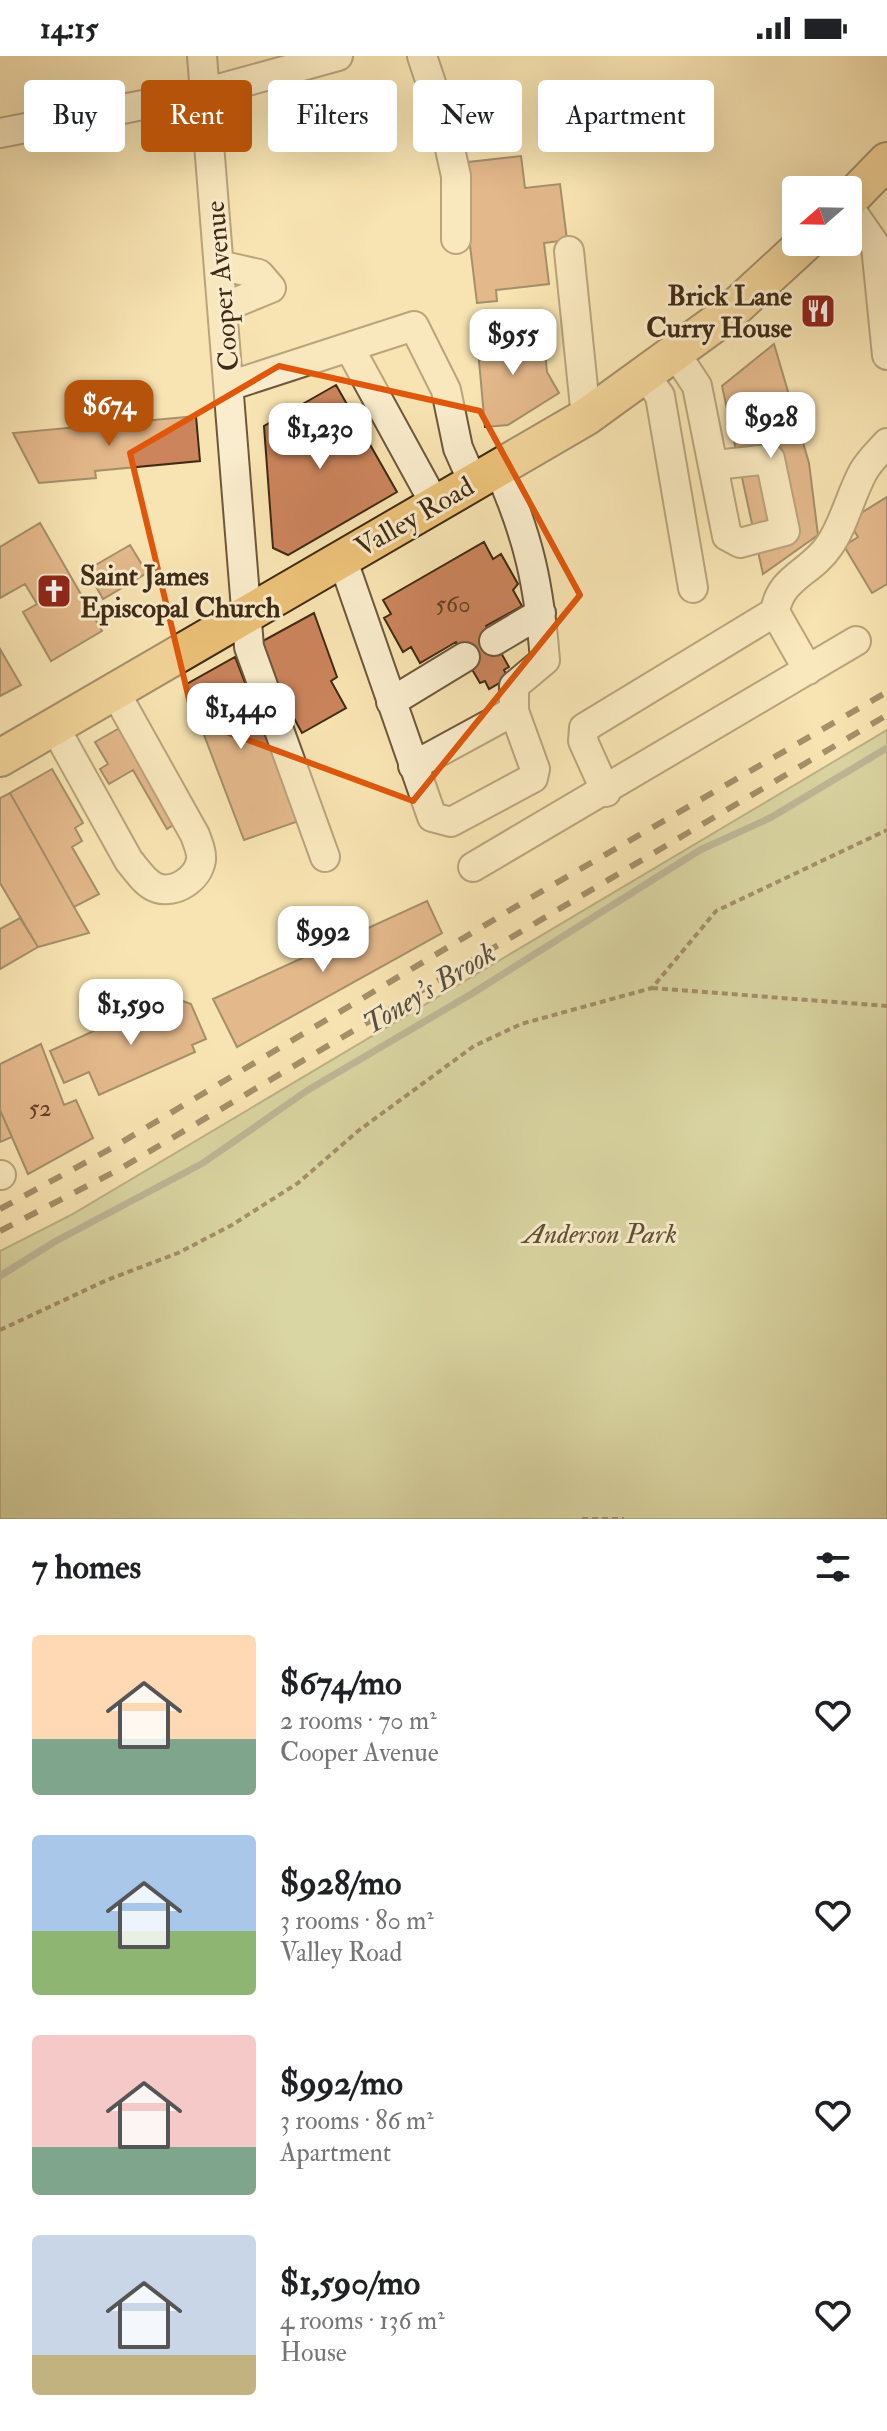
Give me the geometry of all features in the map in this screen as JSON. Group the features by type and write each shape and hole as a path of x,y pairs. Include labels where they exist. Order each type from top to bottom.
{"main road":[{"path":"862,188 887,161"},
{"name":"Valley Road","path":"0,758 586,417 728,314 791,256"}],"street":[{"name":"Cooper Avenue","path":"202,56 203,80"},
{"path":"251,80 338,56"},
{"path":"422,56 444,122 456,176 456,239"},
{"path":"0,133 141,105"},
{"name":"Cooper Avenue","path":"209,152 249,647 325,857"},
{"path":"862,224 882,254 887,355"},
{"path":"569,251 586,417"},
{"path":"219,265 259,274 271,288 222,308"},
{"path":"229,386 414,326 446,390 458,448 486,475 523,523 534,566 545,660 514,686 514,711 535,769 533,778 446,823 429,813 342,558"},
{"path":"349,347 435,504"},
{"path":"676,354 697,386 712,462"},
{"path":"646,376 660,396 693,588"},
{"path":"808,670 775,612 777,595 789,580 821,556 831,544 864,469 887,443"},
{"path":"606,792 583,741 582,734 588,723 775,612"},
{"path":"494,641 541,613"},
{"path":"473,867 606,792 856,641"},
{"path":"391,702 465,657"},
{"path":"54,726 129,861 145,881 159,889 178,887 195,877 202,858 195,835 114,690"},
{"path":"413,766 514,711"}],"path":[{"path":"652,988 716,911 887,830"},
{"path":"0,1330 107,1280 178,1253 232,1225 298,1183 358,1131 474,1046 521,1024 652,988 887,1006"},
{"path":"582,1519 624,1519"}],"highlighted area":[{"path":"279,366 480,411 580,595 413,801 194,720 130,453"}],"green space":[{"name":"Anderson Park","path":"887,730 887,1519 0,1519 0,1251 71,1215"}],"building":[{"path":"521,156 525,188 560,184 567,240 544,243 549,284 496,290 497,301 477,303 460,163"},
{"path":"543,333 547,372 559,393 508,425 485,427 477,339"},
{"path":"774,344 809,463 818,535 763,574 722,386"},
{"path":"336,385 397,492 288,555 273,548 264,426"},
{"path":"196,416 200,461 95,471 96,478 39,483 13,433"},
{"path":"887,497 887,584 872,593 844,546 858,537 848,521"},
{"name":"Saint James Episcopal Church","path":"40,523 102,631 51,661 23,612 37,604 25,584 0,598 0,547"},
{"path":"484,542 493,559 501,554 518,584 513,590 522,606 486,626 509,667 504,670 508,678 489,689 485,681 480,683 456,642 420,663 411,647 403,652 384,618 391,614 383,600"},
{"path":"130,545 147,573 103,599 87,570"},
{"path":"314,613 337,677 331,681 346,708 302,733 281,694 261,642"},
{"name":"Saint James Episcopal Church","path":"0,649 21,685 0,696"},
{"path":"235,657 299,821 244,840 185,685"},
{"path":"123,726 179,821 167,829 133,770 109,784 100,769 108,764 95,742"},
{"path":"52,769 83,823 75,828 82,841 72,847 99,894 74,907 10,793"},
{"path":"10,793 89,933 38,947 0,883 0,798"},
{"path":"427,901 442,933 237,1047 213,999"},
{"path":"20,918 38,947 0,969 0,929"},
{"path":"180,1000 191,1004 206,1039 192,1045 195,1052 99,1095 89,1072 64,1083 50,1051 124,1017 127,1024"},
{"path":"41,1044 64,1105 76,1100 93,1138 28,1174 0,1110 0,1064"},
{"path":"0,1110 12,1137 0,1142"}],"waterway":[{"name":"Toney's Brook","path":"0,1276 56,1241 203,1163 308,1090 473,993 700,850 770,818 887,748"}],"railway":[{"path":"0,1209 112,1148 532,897 887,692"},
{"path":"0,1231 118,1170 887,715"}],"place":[{"name":"Brick Lane Curry House","path":"818,311"},
{"name":"Saint James Episcopal Church","path":"54,591"}]}
